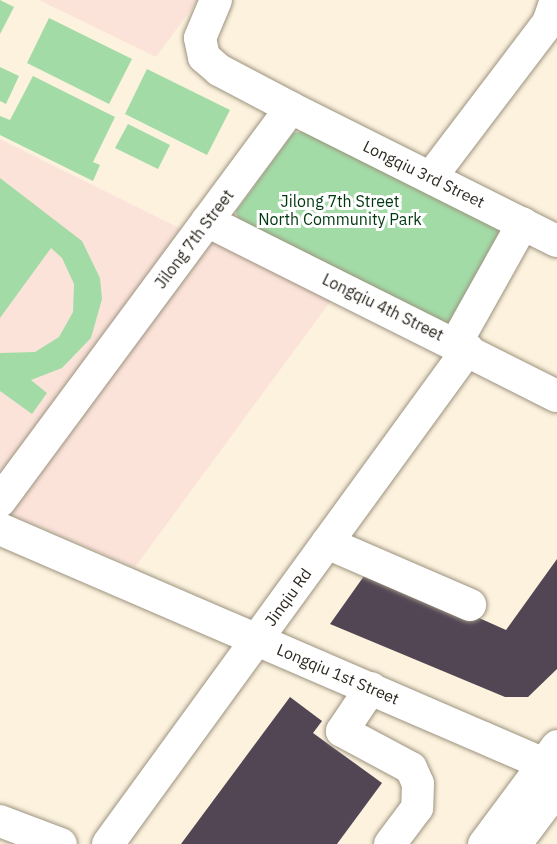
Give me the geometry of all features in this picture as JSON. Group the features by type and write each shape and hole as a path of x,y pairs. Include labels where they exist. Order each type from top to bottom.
{"main road":[{"path":"484,844 552,766"},
{"path":"514,844 552,766"}],"street":[{"path":"216,0 202,27 200,38 204,57 219,70 291,108"},
{"path":"431,177 548,23 556,0"},
{"name":"Longqiu 3rd Street","path":"291,108 557,241"},
{"name":"Jilong 7th Street","path":"0,501 291,108"},
{"name":"Longqiu 4th Street","path":"207,221 462,346 557,396"},
{"name":"Jinqiu Rd","path":"108,844 327,543 462,346 523,223"},
{"name":"Longqiu 1st Street","path":"0,529 552,766"},
{"path":"327,543 470,605"},
{"path":"371,688 342,731 411,768 418,784 417,808 390,844"},
{"path":"0,821 61,844"}],"shaded area":[{"path":"39,0 198,0 156,57"},
{"path":"0,139 181,229 0,474"},
{"path":"219,232 338,291 135,567 6,513"}],"green space":[{"path":"0,0 14,7 0,34"},
{"path":"49,18 132,59 109,104 27,63"},
{"path":"0,67 19,76 6,104 0,101"},
{"path":"147,69 230,110 207,155 125,114"},
{"path":"33,76 115,117 93,162 100,165 93,181 0,135 0,116 10,120"},
{"path":"128,124 170,145 158,169 115,148"},
{"name":"Jilong 7th Street North Community Park","path":"314,130 500,221 506,241 462,320 442,327 239,229 236,211 293,133"},
{"path":"0,178 82,241 100,278 102,299 91,338 62,368 31,380 47,393 32,414 0,391 0,353 35,352 59,337 73,312 74,284 62,258 51,248 0,318"}],"building":[{"path":"557,559 557,669 528,697 505,697 330,624 369,569 506,630"},
{"path":"290,697 322,721 313,733 382,783 337,844 181,844"}]}
